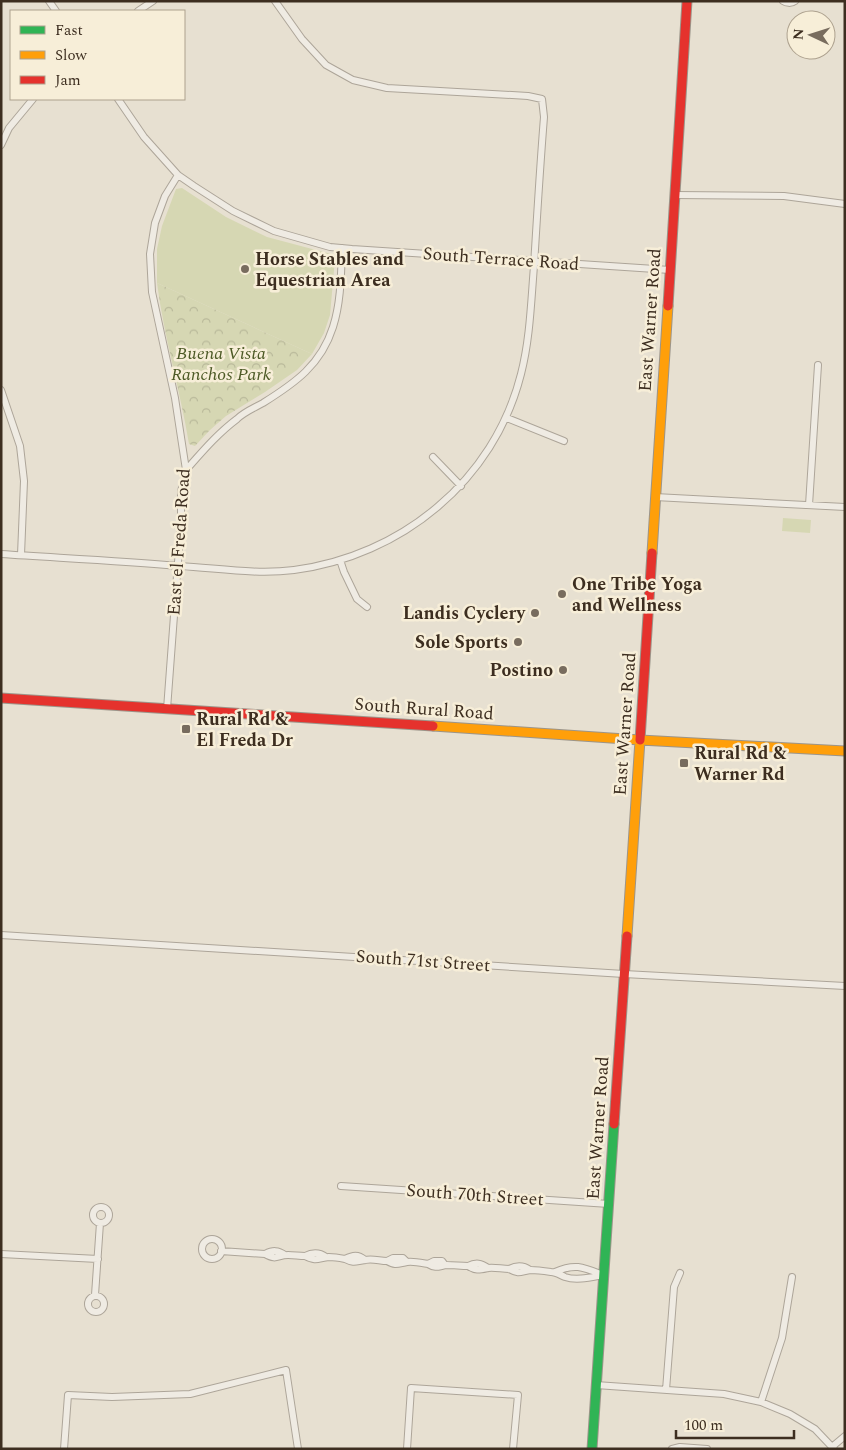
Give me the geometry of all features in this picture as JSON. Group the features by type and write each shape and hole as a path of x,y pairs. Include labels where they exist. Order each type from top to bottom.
{"main road":[{"name":"East Warner Road","path":"592,1449 687,1"},
{"name":"South Rural Road","path":"1,698 640,740 845,751"}],"street":[{"path":"140,10 153,1"},
{"path":"1,554 252,571 279,571 340,560 374,548 415,525 461,486 484,456 507,418 518,385 529,336 544,118 542,99 528,96 387,88 353,80 326,65 302,39 275,1"},
{"path":"783,1 785,3 795,1"},
{"path":"1,145 9,128 31,100"},
{"name":"South Terrace Road","path":"119,100 144,137 178,175 232,211 274,231 330,247 670,270"},
{"path":"1,124 9,128"},
{"name":"East el Freda Road","path":"167,709 182,492 186,470 175,398 152,292 150,254 155,223 165,196 178,175"},
{"path":"674,195 784,196 845,204"},
{"path":"186,470 215,438 238,418 293,383 316,361 333,329 339,305 342,248"},
{"path":"808,505 818,365"},
{"path":"1,390 20,446 24,481 21,556"},
{"path":"507,418 564,441"},
{"path":"433,457 461,486"},
{"path":"655,497 845,507"},
{"path":"340,560 357,599 367,606"},
{"name":"South 71st Street","path":"1,934 624,974 845,986"},
{"name":"South 70th Street","path":"342,1186 609,1204"},
{"path":"95,1295 100,1223"},
{"path":"221,1251 265,1254 271,1251 279,1251 285,1255 305,1256 311,1253 321,1253 326,1257 345,1259 352,1255 360,1256 365,1260 386,1261 392,1258 403,1258 406,1262 428,1264 434,1261 442,1261 445,1265 468,1266 474,1263 482,1264 488,1268 509,1269 515,1266 525,1266 530,1270 555,1272 566,1278 604,1275"},
{"path":"1,1254 98,1259"},
{"path":"555,1272 568,1266 585,1267 604,1275"},
{"path":"666,1390 674,1287 680,1273"},
{"path":"761,1402 782,1338 792,1277"},
{"path":"64,1449 68,1395 112,1397 190,1394 286,1370 298,1449"},
{"path":"596,1385 724,1394 761,1402 790,1414 816,1430 834,1448 845,1436"},
{"path":"407,1449 411,1388 518,1395 513,1449"},
{"path":"672,1449 680,1447 707,1449"}],"green space":[{"name":"Horse Stables and Equestrian Area","path":"182,188 226,217 267,237 331,254 335,259 330,315 324,333 312,354 157,283 157,249 162,226 176,189"},
{"name":"Buena Vista Ranchos Park","path":"157,283 312,354 297,370 226,416 195,446 189,444"},
{"path":"783,518 811,520 810,533 782,531"}],"traffic: fast":[{"path":"592,1449 614,1124"}],"traffic: slow":[{"path":"652,553 668,306"},
{"path":"433,726 845,751"},
{"path":"627,936 640,740"}],"traffic: jam":[{"path":"668,306 687,1"},
{"path":"640,740 652,553"},
{"path":"1,698 433,726"},
{"path":"614,1124 627,936"}],"place":[{"name":"Horse Stables and Equestrian Area","path":"245,269"},
{"name":"One Tribe Yoga and Wellness","path":"562,594"},
{"name":"Landis Cyclery","path":"535,613"},
{"name":"Sole Sports","path":"518,642"},
{"name":"Postino","path":"563,670"},
{"name":"Rural Rd & El Freda Dr","path":"186,729"},
{"name":"Rural Rd & Warner Rd","path":"684,763"}]}
